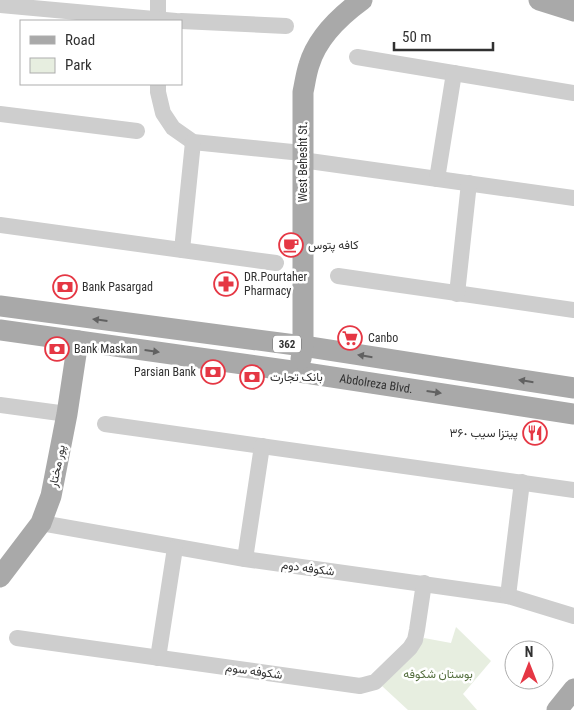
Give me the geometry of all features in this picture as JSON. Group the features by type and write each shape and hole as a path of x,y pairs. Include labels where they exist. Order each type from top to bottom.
{"main road":[{"name":"West Behesht St.","path":"299,372 303,346 303,92 309,63 324,36 346,12 362,0"},
{"path":"539,0 574,11"},
{"name":"Abdolreza Blvd.","path":"0,306 303,346 574,388"},
{"name":"Abdolreza Blvd.","path":"0,330 299,372 574,414"},
{"name":"پور مختار","path":"0,577 40,523 51,496 68,414 78,341"},
{"path":"557,710 574,689"}],"street":[{"path":"158,0 158,20"},
{"path":"0,5 148,20"},
{"path":"182,22 286,26"},
{"path":"357,57 574,93"},
{"path":"437,179 454,73"},
{"path":"158,85 163,113 173,128 194,142 302,156 437,179 574,198"},
{"path":"0,114 137,131"},
{"path":"182,250 194,142"},
{"path":"457,294 469,183"},
{"path":"0,226 276,263"},
{"path":"338,276 574,310"},
{"path":"0,405 68,414"},
{"path":"105,424 574,490"},
{"path":"245,559 262,446"},
{"path":"508,596 522,482"},
{"name":"شکوفه دوم","path":"40,523 245,559 508,596 574,616"},
{"path":"158,658 175,548"},
{"name":"شکوفه سوم","path":"17,638 360,686 375,682 410,648 415,640 424,583"}],"green space":[{"name":"بوستان شکوفه","path":"456,627 491,661 463,694 477,710 408,710 382,686 416,651 424,638 451,643"}],"place":[{"name":"کافه پتوس","path":"291,245"},
{"name":"DR.Pourtaher Pharmacy","path":"226,284"},
{"name":"Bank Pasargad","path":"65,287"},
{"name":"Canbo","path":"350,338"},
{"name":"Bank Maskan","path":"57,349"},
{"name":"Parsian Bank","path":"213,372"},
{"name":"بانک تجارت","path":"252,377"},
{"name":"پیتزا سیب ٣۶٠","path":"535,433"}]}
